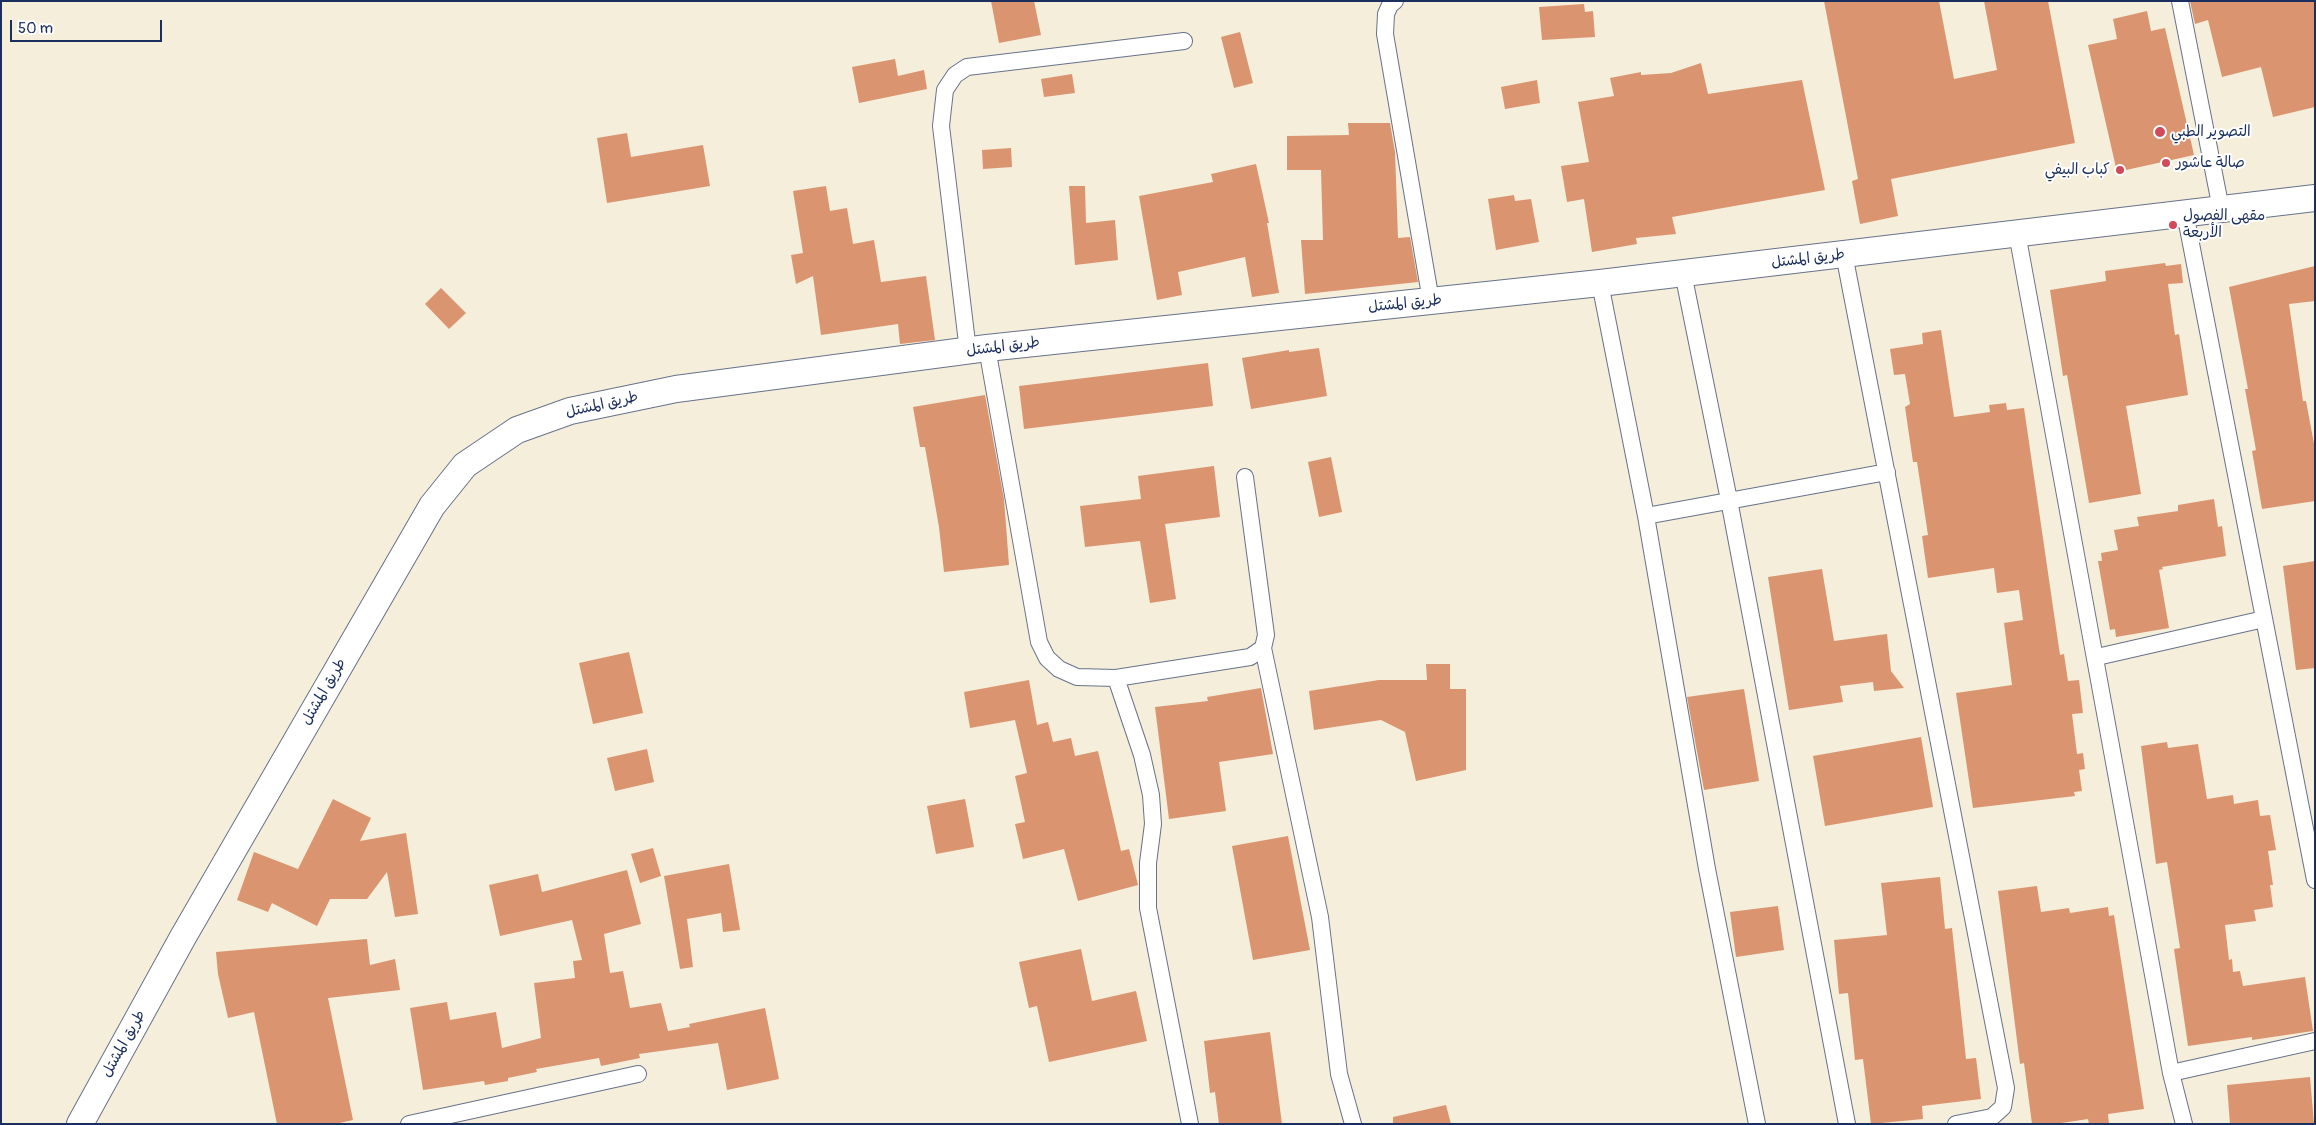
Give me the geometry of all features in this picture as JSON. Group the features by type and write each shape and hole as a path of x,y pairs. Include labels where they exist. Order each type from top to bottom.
{"main road":[{"name":"طريق المشتل","path":"80,1124 183,937 432,506 465,465 517,430 570,411 676,389 977,349 1600,283 2315,198"}],"street":[{"path":"1395,1 1390,5 1386,14 1385,34 1431,301"},
{"path":"2180,1 2220,209"},
{"path":"1184,41 967,67 955,75 944,90 941,126 977,349 1039,642 1047,658 1058,669 1077,677 1116,678 1250,657 1263,648"},
{"path":"2185,213 2315,880"},
{"path":"2017,233 2097,657 2171,1073 2184,1124"},
{"path":"1844,254 2006,1088 2003,1107 1992,1117 1956,1124"},
{"path":"1683,273 1729,500 1847,1124"},
{"path":"1600,283 1646,516 1707,869 1757,1124"},
{"path":"1646,516 1887,472"},
{"path":"1245,477 1266,635 1263,648 1320,917 1339,1074 1353,1124"},
{"path":"2097,657 2264,619"},
{"path":"1116,678 1142,756 1151,794 1153,824 1148,863 1148,908 1190,1124"},
{"path":"2171,1073 2315,1041"},
{"path":"409,1124 638,1074"}],"building":[{"path":"991,1 1034,1 1041,35 999,43"},
{"path":"1824,1 1939,1 1954,79 1997,70 1984,1 2048,1 2075,143 1891,179 1898,216 1860,224 1852,181 1858,179"},
{"path":"2190,1 2315,1 2315,107 2273,117 2261,67 2222,77 2208,20 2195,24"},
{"path":"1584,4 1585,12 1593,11 1595,37 1542,40 1539,7"},
{"path":"2147,11 2151,31 2165,28 2194,155 2117,172 2088,45 2117,39 2113,19"},
{"path":"1240,32 1253,83 1234,88 1221,37"},
{"path":"895,59 898,76 924,70 927,89 859,103 852,67"},
{"path":"1701,63 1708,94 1802,80 1825,190 1672,217 1676,234 1636,238 1637,244 1592,252 1584,199 1567,202 1561,166 1589,162 1578,102 1614,96 1610,78 1641,72 1641,75 1671,73"},
{"path":"1072,74 1075,93 1044,97 1041,79"},
{"path":"1537,80 1540,103 1505,109 1501,87"},
{"path":"1348,123 1390,123 1395,152 1398,238 1410,237 1418,282 1305,294 1301,240 1323,240 1321,170 1287,170 1287,136 1349,135"},
{"path":"627,133 631,157 703,145 710,186 607,203 597,138"},
{"path":"1011,148 1012,167 983,169 982,150"},
{"path":"1256,164 1269,223 1267,223 1279,293 1252,297 1245,257 1178,272 1182,295 1157,300 1139,196 1213,182 1211,174"},
{"path":"826,186 830,211 847,208 853,244 874,240 881,282 926,276 935,340 900,344 898,324 821,335 813,276 796,284 791,255 803,253 793,191"},
{"path":"1069,186 1085,186 1086,223 1115,220 1118,260 1075,265"},
{"path":"1514,195 1515,201 1531,199 1539,242 1496,250 1488,199"},
{"path":"2165,263 2166,266 2181,264 2183,283 2168,284 2175,335 2179,334 2188,395 2126,406 2141,494 2089,503 2067,375 2063,376 2050,290 2106,281 2105,271"},
{"path":"2315,266 2315,301 2289,304 2303,401 2306,401 2315,449 2315,501 2262,509 2252,451 2256,450 2245,389 2248,389 2229,287"},
{"path":"441,288 466,313 449,329 425,304"},
{"path":"1941,330 1954,417 1990,412 1989,405 2006,403 2007,410 2024,408 2060,655 2064,654 2068,681 2079,680 2083,713 2072,714 2077,754 2083,753 2085,769 2079,770 2082,791 2074,792 2075,796 1973,808 1956,693 2012,685 2004,623 2023,620 2019,590 1997,593 1994,568 1928,578 1922,536 1928,535 1917,462 1913,462 1905,407 1910,404 1905,374 1894,375 1890,349 1923,344 1922,333"},
{"path":"1319,348 1327,396 1251,409 1242,358 1289,350 1289,352"},
{"path":"1208,363 1213,406 1024,429 1019,386"},
{"path":"985,395 1004,499 1009,565 944,572 939,527 925,447 920,447 913,407"},
{"path":"1331,457 1342,512 1319,517 1308,462"},
{"path":"1214,466 1220,517 1165,524 1176,599 1150,603 1140,541 1085,547 1080,506 1141,499 1138,476"},
{"path":"2214,499 2218,527 2222,526 2226,556 2162,567 2163,569 2159,570 2169,628 2116,637 2115,629 2110,630 2098,561 2102,561 2101,553 2118,550 2114,530 2139,526 2137,517 2178,511 2178,505"},
{"path":"2315,561 2315,668 2296,670 2283,566"},
{"path":"1822,569 1834,641 1887,634 1891,671 1904,688 1874,691 1873,682 1840,686 1843,702 1789,710 1768,577"},
{"path":"629,652 643,713 593,724 579,663"},
{"path":"1426,664 1450,664 1450,689 1466,689 1466,770 1416,781 1405,732 1381,720 1314,730 1309,691 1379,680 1427,680"},
{"path":"1029,680 1037,725 1048,722 1053,742 1071,738 1075,756 1098,751 1121,851 1129,849 1138,885 1078,901 1064,849 1023,859 1015,824 1025,822 1015,776 1027,773 1015,720 970,728 964,692"},
{"path":"1261,688 1273,754 1219,762 1226,811 1169,819 1155,707 1208,701 1207,697"},
{"path":"1744,689 1759,781 1704,790 1687,697"},
{"path":"1921,737 1933,807 1825,826 1813,756"},
{"path":"2167,742 2168,748 2198,744 2207,799 2233,795 2234,804 2258,800 2260,816 2270,815 2276,850 2268,851 2273,885 2270,885 2273,907 2254,910 2256,921 2225,925 2229,960 2232,959 2233,972 2240,971 2243,986 2305,977 2313,1031 2252,1040 2252,1037 2188,1046 2174,949 2180,948 2167,862 2156,864 2141,746"},
{"path":"647,749 654,782 615,791 607,758"},
{"path":"333,799 371,818 360,841 406,833 418,914 395,917 387,872 367,899 330,899 317,926 272,903 268,912 237,900 254,852 298,869"},
{"path":"965,799 974,847 936,854 927,806"},
{"path":"1288,836 1310,950 1253,960 1232,846"},
{"path":"653,848 661,876 640,883 631,854"},
{"path":"729,864 740,930 723,932 721,913 687,919 693,967 680,969 664,876"},
{"path":"627,870 641,924 604,934 610,973 623,971 630,1008 661,1003 668,1031 690,1027 689,1024 765,1008 779,1079 727,1090 718,1043 639,1054 640,1058 601,1066 599,1058 536,1069 537,1072 508,1078 508,1081 485,1085 484,1081 423,1090 410,1008 447,1002 450,1020 496,1012 502,1048 541,1038 534,983 575,978 573,961 582,960 572,920 500,936 489,885 538,874 542,892"},
{"path":"1940,877 1945,929 1952,928 1966,1059 1976,1058 1981,1099 1922,1106 1923,1119 1871,1124 1863,1059 1855,1060 1848,993 1839,994 1834,940 1887,935 1881,883"},
{"path":"2037,886 2041,912 2069,908 2070,913 2108,907 2109,916 2114,915 2144,1109 2108,1114 2109,1124 2089,1124 2088,1119 2055,1124 2032,1124 2024,1063 2020,1064 1998,891"},
{"path":"1778,906 1784,950 1736,957 1730,912"},
{"path":"367,939 370,965 395,959 400,990 328,998 353,1120 335,1124 277,1124 254,1012 228,1018 218,974 216,952"},
{"path":"1081,949 1092,1001 1136,991 1147,1041 1049,1062 1037,1006 1029,1008 1019,962"},
{"path":"1270,1032 1282,1124 1219,1124 1215,1092 1210,1093 1204,1041"},
{"path":"2310,1077 2314,1124 2230,1124 2227,1085"},
{"path":"1446,1105 1451,1124 1393,1124 1393,1117"}],"place":[{"name":"التصوير الطبي","path":"2160,132"},
{"name":"صالة عاشور","path":"2166,163"},
{"name":"كباب البيفي","path":"2120,170"},
{"name":"مقهى الفصول الأربعة","path":"2173,225"}]}
